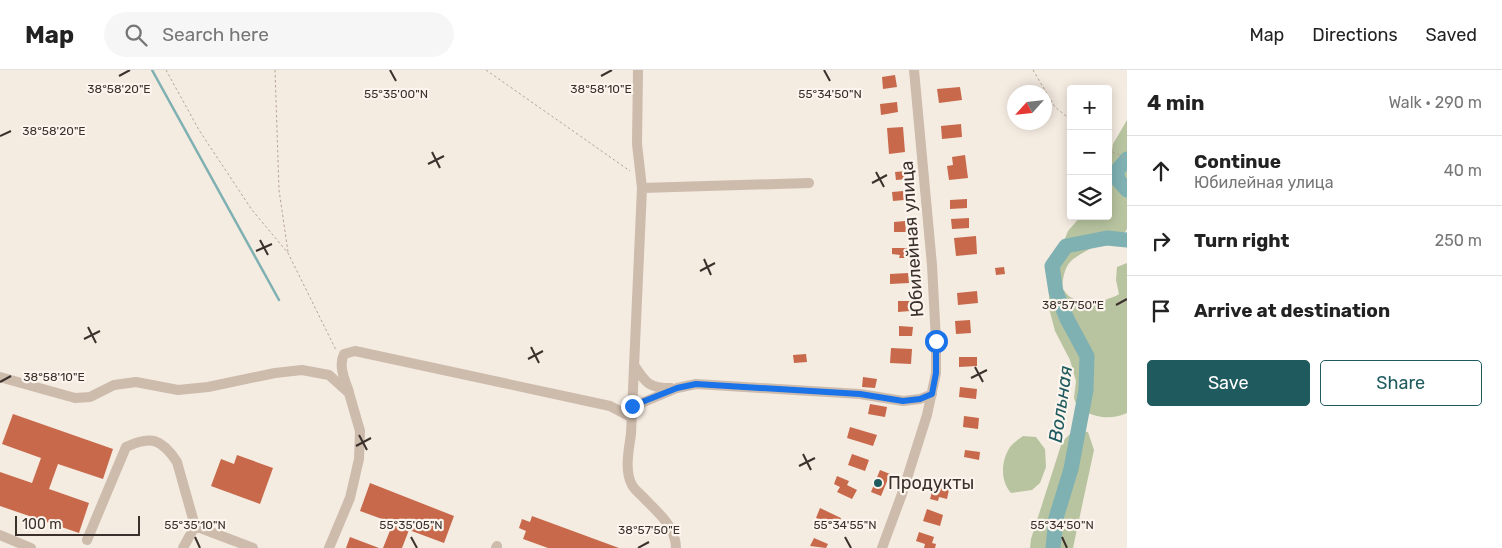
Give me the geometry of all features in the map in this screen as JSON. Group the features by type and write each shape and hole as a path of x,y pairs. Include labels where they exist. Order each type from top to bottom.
{"street":[{"path":"638,70 637,144 642,188 632,412 628,459 629,473 632,485 667,522 673,534 676,548"},
{"name":"Юбилейная улица","path":"882,548 902,494 932,394 936,373 932,265 914,70"},
{"path":"642,188 809,183"},
{"path":"329,548 350,498 358,459 360,432 342,368 341,360 344,354 354,351 632,412 677,388"},
{"path":"634,364 645,382 656,388 677,388 696,384 759,387 860,394 903,401 920,399 932,394"},
{"path":"0,377 75,398 90,397 114,385 136,382 178,390 208,387 275,373 302,370 329,376 349,393"},
{"path":"87,540 126,447 146,439 158,442 178,462 195,526 182,548"},
{"path":"195,526 253,548"},
{"path":"0,535 31,548"}],"path":[{"path":"166,70 199,130 252,210 288,253 341,360"},
{"path":"275,70 279,190 288,253"},
{"path":"486,70 630,171 642,188"},
{"path":"1032,70 1055,107 1067,117"},
{"path":"1112,152 1127,158"}],"green space":[{"path":"1127,120 1127,229 1125,232 1089,249 1071,261 1065,270 1062,288 1070,297 1082,301 1095,301 1114,297 1119,294 1116,280 1117,267 1127,263 1127,413 1114,417 1102,417 1078,409 1074,398 1076,381 1070,360 1055,331 1049,308 1049,278 1068,231 1078,220 1112,220 1113,144"},
{"path":"1073,431 1088,432 1094,450 1073,548 1030,548 1031,539 1062,442"},
{"path":"1023,436 1036,437 1045,449 1046,467 1040,483 1032,490 1011,493 1003,476 1003,464 1010,447"}],"building":[{"path":"895,75 897,87 883,89 882,77"},
{"path":"960,87 962,100 939,103 937,89"},
{"path":"897,102 898,112 881,115 880,104"},
{"path":"961,124 962,137 942,139 941,126"},
{"path":"903,127 905,152 889,154 887,128"},
{"path":"965,155 968,178 949,180 947,166 953,165 952,157"},
{"path":"907,171 907,179 896,180 895,172"},
{"path":"903,191 904,200 893,201 892,192"},
{"path":"967,199 967,208 950,209 950,200"},
{"path":"969,218 969,228 952,229 951,219"},
{"path":"905,221 906,232 894,232 894,222"},
{"path":"976,236 977,254 956,256 954,238"},
{"path":"892,248 907,248 906,258 899,258 900,255 892,254"},
{"path":"1004,267 1005,274 996,275 995,268"},
{"path":"908,273 909,283 890,284 890,274"},
{"path":"977,291 978,303 958,305 957,293"},
{"path":"898,301 910,301 910,311 898,312"},
{"path":"970,320 971,333 956,334 955,321"},
{"path":"899,326 913,327 912,336 899,336"},
{"path":"891,348 912,349 911,364 890,363"},
{"path":"806,354 807,362 794,363 793,355"},
{"path":"959,357 977,357 977,366 959,367"},
{"path":"863,377 877,379 875,388 862,387"},
{"path":"960,387 977,389 976,399 959,397"},
{"path":"870,404 887,407 885,417 868,414"},
{"path":"13,414 113,449 103,479 58,464 49,489 89,503 79,533 0,506 0,472 32,483 41,458 2,444"},
{"path":"964,416 979,418 978,429 963,427"},
{"path":"850,427 877,435 873,446 847,438"},
{"path":"965,450 980,452 979,460 964,457"},
{"path":"852,454 869,460 865,471 848,465"},
{"path":"237,455 273,468 260,504 211,486 221,459 234,464"},
{"path":"880,470 890,474 881,496 871,492"},
{"path":"837,476 849,481 847,485 857,490 852,499 837,492 840,487 834,484"},
{"path":"935,481 950,485 947,499 939,497 938,501 930,499"},
{"path":"370,483 454,516 444,543 409,530 402,548 383,548 393,523 360,511"},
{"path":"820,508 841,518 837,528 816,518"},
{"path":"927,509 943,515 940,526 923,521"},
{"path":"532,516 619,548 548,548 523,539 526,531 519,528 522,519 530,522"},
{"path":"919,532 934,537 932,543 936,544 935,548 924,548 925,544 916,541"},
{"path":"350,537 379,548 346,548"},
{"path":"814,538 828,544 826,548 810,546"}],"waterway":[{"path":"152,70 279,300"},
{"name":"Вольная","path":"1127,159 1116,172 1119,181 1127,190"},
{"name":"Вольная","path":"1053,548 1056,518 1071,469 1086,390 1087,356 1067,319 1056,292 1052,266 1066,246 1107,238 1127,240"}],"place":[{"name":"Продукты","path":"878,483"}],"route":[{"path":"632,406 677,388 696,384 860,394 895,401 920,399 932,394 936,373 936,341"}]}
